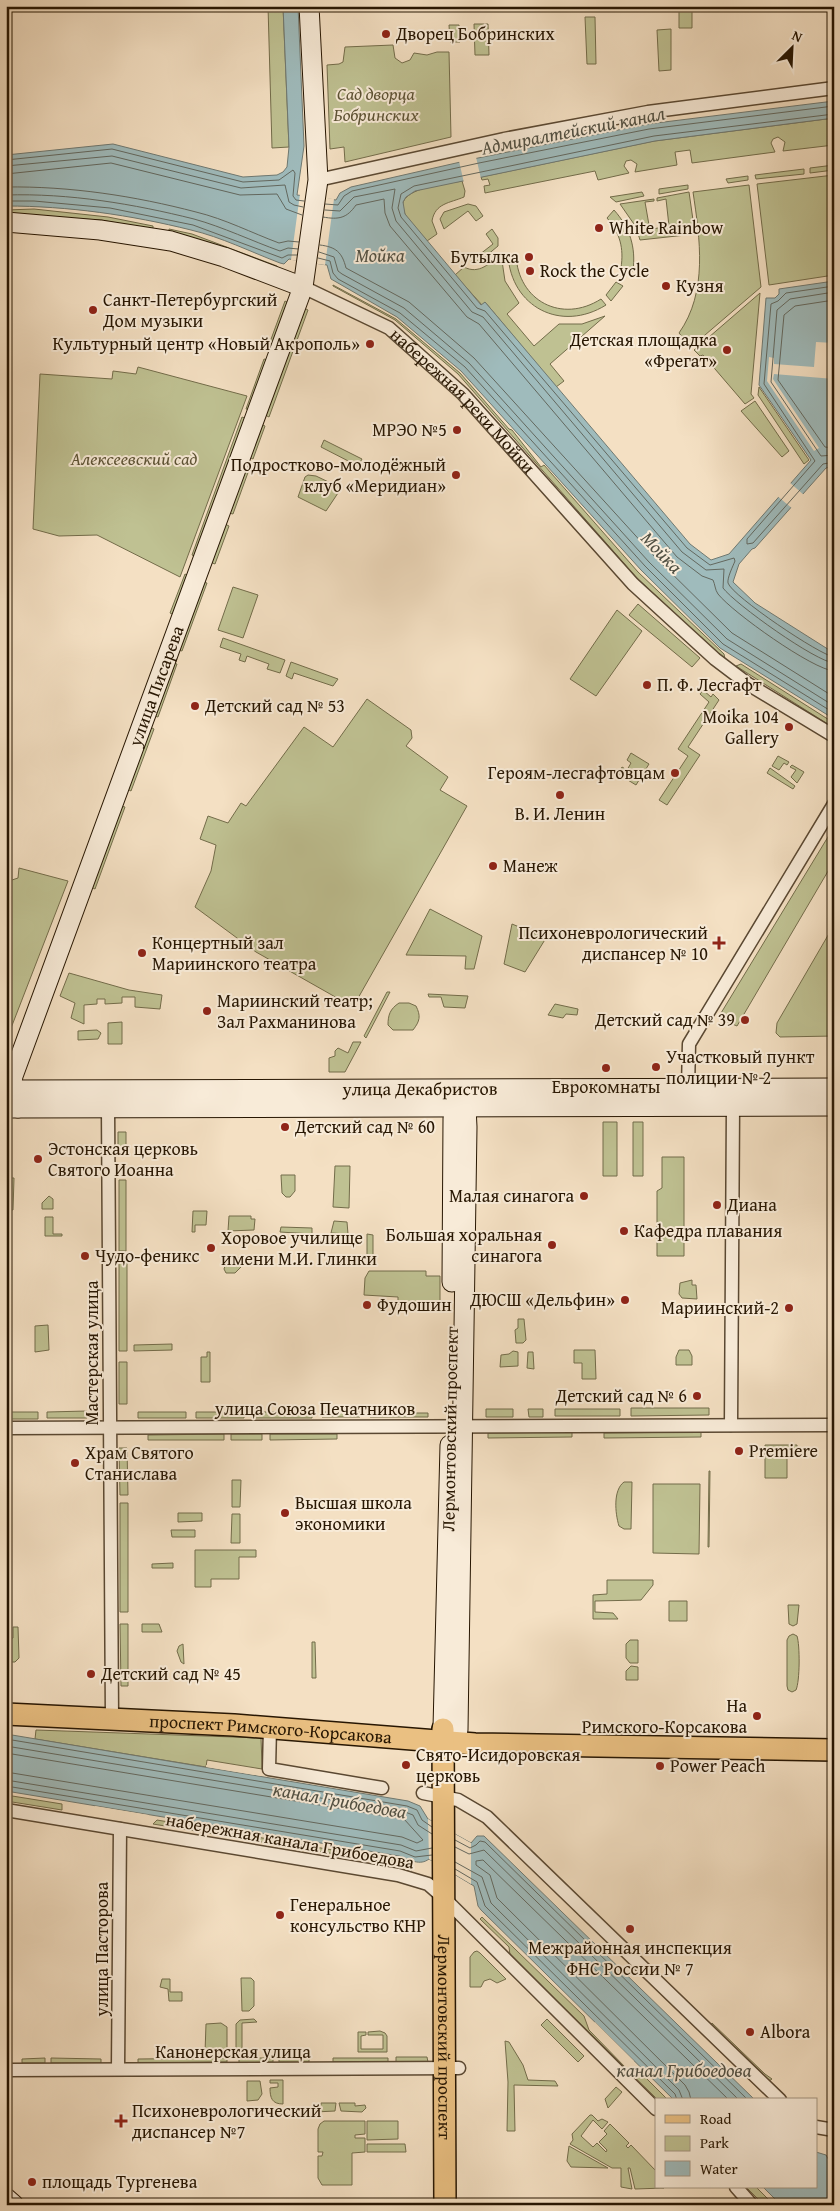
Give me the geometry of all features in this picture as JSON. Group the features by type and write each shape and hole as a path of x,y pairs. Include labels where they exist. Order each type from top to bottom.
{"main road":[{"name":"улица Писарева","path":"9,1090 303,288 317,188 309,6"},
{"name":"набережная реки Мойки","path":"6,222 100,230 171,242 224,257 303,288"},
{"name":"Лермонтовский проспект","path":"459,2205 452,2068 450,1832 441,1797 451,1736 457,1426 453,1119 460,1107 461,1088"},
{"name":"улица Декабристов","path":"9,1090 834,1088"},
{"path":"9,1090 12,1108"},
{"name":"улица Декабристов","path":"12,1108 834,1106"},
{"name":"проспект Римского-Корсакова","path":"6,1702 270,1727 451,1736 834,1750"},
{"name":"проспект Римского-Корсакова","path":"6,1714 234,1712 451,1736 834,1738"},
{"name":"Лермонтовский проспект","path":"445,2205 452,2068"},
{"path":"6,2198 14,2205"}],"street":[{"path":"317,188 466,147 648,112 834,88"},
{"name":"набережная реки Мойки","path":"303,288 389,328 464,394 633,584 715,659 741,678 834,736"},
{"path":"688,1088 689,1044 834,804"},
{"path":"732,1425 733,1106"},
{"name":"Мастерская улица","path":"108,1108 112,1712"},
{"name":"улица Союза Печатников","path":"6,1428 834,1425"},
{"path":"270,1727 269,1769 382,1788"},
{"path":"441,1797 487,1817 778,2098"},
{"name":"набережная канала Грибоедова","path":"6,1810 398,1875 428,1884 452,1905 655,2108"},
{"name":"улица Пасторова","path":"118,2069 120,1829"},
{"name":"Канонерская улица","path":"6,2070 452,2068"},
{"path":"818,2127 834,2130"},
{"path":"737,2188 752,2205"}],"green space":[{"path":"268,6 283,6 289,147 272,148"},
{"path":"679,6 692,6 692,28 679,28"},
{"path":"585,17 595,17 596,64 587,64"},
{"path":"474,24 488,24 489,55 475,55"},
{"path":"449,25 459,25 460,42 450,42"},
{"path":"671,29 671,70 659,71 657,30"},
{"name":"Сад дворца Бобринских","path":"393,45 395,58 402,63 410,60 414,53 427,55 437,52 449,52 451,137 345,162 344,147 330,149 327,65 343,62 345,47"},
{"path":"834,118 834,145 783,151 785,142 778,137 773,139 771,143 775,152 692,163 690,150 675,152 677,165 635,172 637,164 631,160 626,161 624,166 629,173 598,180 595,171 485,193 484,186 490,185 488,179 482,180 481,177 654,141"},
{"path":"834,165 834,170 810,173 810,168"},
{"path":"804,169 804,174 756,179 755,175"},
{"path":"834,175 834,275 769,285 757,184"},
{"path":"748,176 748,180 728,183 726,179"},
{"path":"462,181 465,191 464,197 444,204 436,210 432,221 437,234 427,241 412,225 405,214 403,205 405,198 422,189"},
{"path":"688,185 688,189 659,194 659,189"},
{"path":"749,185 761,287 691,347 679,333 688,317 698,283 699,246 693,192"},
{"path":"642,192 644,196 616,202 610,197"},
{"path":"689,192 695,234 640,240 636,227 620,204 654,199 654,201 645,202 649,225 646,225 647,230 669,226 666,199 657,201 657,198"},
{"path":"468,204 476,206 483,216 476,221 468,211 444,229 440,219 444,212"},
{"path":"34,209 108,217 153,226 153,229 169,232 169,229 192,234 277,266 277,268 132,226 101,220 6,215 6,210"},
{"path":"614,210 631,238 634,254 633,271 621,268 622,254 620,241 615,229 607,218"},
{"path":"492,229 498,238 498,246 480,261 470,262 493,244 486,234"},
{"path":"501,254 505,281 519,303 507,314 534,346 559,324 582,324 605,316 550,364 564,381 556,387 485,302 482,305 455,275 464,267 475,270 484,267"},
{"path":"508,255 516,255 519,271 525,285 533,296 545,304 557,308 572,309 586,306 601,299 606,305 589,313 572,316 556,315 541,310 528,301 518,289 511,273"},
{"path":"616,282 623,286 611,301 606,295"},
{"path":"333,285 396,319 460,373 509,429 512,430 541,467 544,465 638,572 724,654 725,659 635,576 458,374 395,320"},
{"path":"760,293 751,394 754,398 745,404 703,355 700,356 694,350"},
{"path":"285,301 289,303 274,343 270,342"},
{"path":"304,308 308,310 269,417 265,415"},
{"path":"264,359 268,360 250,410 246,409"},
{"name":"Алексеевский сад","path":"138,367 247,396 180,577 97,535 59,536 33,529 40,374 112,379 113,371 136,374"},
{"path":"759,387 809,460 804,464 758,395"},
{"path":"755,401 789,451 782,457 741,411"},
{"path":"242,417 247,419 196,557 192,555"},
{"path":"261,424 265,426 253,459 249,457"},
{"path":"324,440 362,459 358,466 321,447"},
{"path":"246,466 250,467 233,514 229,513"},
{"path":"308,475 316,476 339,487 340,490 326,511 298,497 305,477"},
{"path":"225,524 229,526 215,564 210,562"},
{"path":"185,574 189,576 174,615 170,613"},
{"path":"203,582 207,583 182,651 178,650"},
{"path":"233,587 258,595 243,638 218,630"},
{"path":"638,604 700,658 692,667 629,615"},
{"path":"617,610 642,631 596,696 570,679"},
{"path":"223,638 285,660 280,673 267,669 269,664 247,656 245,662 239,660 241,654 220,647"},
{"path":"291,662 338,679 333,686 294,673 292,679 286,676"},
{"path":"173,663 177,664 158,717 154,716"},
{"path":"741,664 834,723 834,728 736,666"},
{"path":"703,690 711,697 713,694 719,700 688,747 700,755 667,805 659,800 688,756 678,749 709,702 700,694"},
{"path":"367,699 411,730 412,738 406,746 448,777 440,790 467,806 353,1007 256,952 195,907 211,871 216,845 200,839 208,816 228,823 241,803 246,806 304,727 333,747"},
{"path":"150,727 154,729 131,791 127,789"},
{"path":"631,753 649,764 636,785 618,774 622,767 627,770 631,763 627,760"},
{"path":"778,756 789,762 787,765 784,763 779,770 772,766"},
{"path":"792,765 804,772 797,783 791,777 796,770 790,767"},
{"path":"770,768 795,786 793,789 767,773"},
{"path":"121,806 125,807 95,889 91,887"},
{"path":"834,827 834,861 737,1026 718,1018"},
{"path":"19,868 68,881 6,1041 6,957 10,938 6,935 6,882 18,878"},
{"path":"430,909 482,936 474,969 465,969 466,956 406,955"},
{"path":"512,924 546,938 525,972 504,964"},
{"path":"834,925 834,1036 780,1037 776,1033 777,1023"},
{"path":"69,973 129,990 162,995 160,1009 135,1007 135,997 122,997 122,1003 105,1004 105,999 97,999 97,1004 84,1005 84,1024 71,1018 75,1003 60,996"},
{"path":"387,992 390,992 366,1038 364,1036"},
{"path":"428,994 468,996 465,1008 444,1007 441,997 429,997"},
{"path":"399,1003 409,1003 416,1006 419,1018 413,1030 393,1030 388,1025 390,1012"},
{"path":"555,1004 578,1009 577,1015 566,1014 563,1018 548,1015"},
{"path":"122,1022 122,1044 108,1044 108,1023"},
{"path":"97,1030 101,1033 98,1039 78,1040 78,1031"},
{"path":"353,1042 361,1042 345,1072 329,1072 329,1058 335,1056 335,1051 338,1048 348,1053"},
{"path":"603,1122 617,1122 617,1176 603,1176"},
{"path":"633,1122 643,1122 643,1176 633,1176"},
{"path":"118,1132 126,1132 126,1151 118,1151"},
{"path":"662,1157 684,1157 684,1256 657,1256 657,1191 662,1188"},
{"path":"335,1166 350,1166 349,1208 333,1207"},
{"path":"281,1175 295,1175 295,1191 290,1197 286,1197 282,1193"},
{"path":"10,1178 14,1178 13,1210 6,1210 6,1183"},
{"path":"119,1180 126,1180 126,1251 119,1251"},
{"path":"49,1196 53,1199 53,1209 42,1209 42,1203"},
{"path":"193,1211 207,1211 206,1225 195,1225 195,1232 192,1232"},
{"path":"229,1216 251,1216 251,1219 255,1219 254,1230 228,1231"},
{"path":"45,1217 53,1217 53,1234 62,1234 62,1236 45,1236"},
{"path":"334,1221 347,1222 348,1234 331,1233"},
{"path":"281,1227 312,1228 312,1234 280,1232"},
{"path":"367,1234 373,1235 373,1260 367,1260"},
{"path":"237,1257 242,1260 241,1267 235,1273 226,1273 224,1269 227,1262"},
{"path":"119,1261 127,1261 127,1351 119,1351"},
{"path":"369,1271 426,1271 426,1276 440,1276 440,1307 398,1304 398,1297 364,1295 365,1278"},
{"path":"692,1280 692,1285 696,1285 697,1299 682,1298 679,1294 680,1283"},
{"path":"518,1319 524,1319 526,1340 523,1343 516,1343 515,1330 518,1328"},
{"path":"48,1325 49,1350 35,1352 35,1326"},
{"path":"172,1344 172,1350 134,1351 134,1345"},
{"path":"574,1350 595,1350 596,1379 582,1379 582,1363 574,1363"},
{"path":"679,1350 689,1350 692,1356 692,1365 676,1365 676,1357"},
{"path":"513,1351 518,1352 518,1366 500,1367 501,1355 509,1354"},
{"path":"207,1352 210,1352 210,1382 201,1382 201,1357 207,1357"},
{"path":"528,1352 533,1352 534,1369 527,1368"},
{"path":"119,1362 127,1362 127,1404 119,1404"},
{"path":"631,1408 709,1408 709,1415 631,1416"},
{"path":"486,1409 513,1409 513,1417 486,1417"},
{"path":"528,1409 543,1409 543,1417 529,1417"},
{"path":"555,1409 620,1409 620,1416 555,1416"},
{"path":"87,1411 87,1418 47,1418 47,1412"},
{"path":"6,1412 38,1412 38,1419 6,1419"},
{"path":"138,1412 186,1412 186,1418 138,1418"},
{"path":"196,1412 244,1412 244,1418 196,1418"},
{"path":"252,1412 312,1412 312,1418 252,1418"},
{"path":"322,1412 360,1412 360,1417 322,1417"},
{"path":"370,1413 428,1413 428,1417 370,1417"},
{"path":"572,1432 572,1437 488,1438 488,1433"},
{"path":"701,1432 701,1437 604,1438 604,1433"},
{"path":"224,1434 224,1440 148,1440 148,1435"},
{"path":"231,1434 262,1434 262,1440 231,1440"},
{"path":"270,1434 337,1434 337,1439 270,1440"},
{"path":"765,1445 797,1445 797,1457 787,1458 787,1478 765,1478"},
{"path":"119,1448 127,1448 128,1495 120,1495"},
{"path":"709,1471 710,1471 708,1547"},
{"path":"232,1480 241,1480 240,1507 232,1507"},
{"path":"624,1482 632,1482 631,1529 624,1529 619,1526 617,1515 616,1502 618,1490"},
{"path":"653,1484 700,1484 699,1554 653,1553"},
{"path":"120,1503 128,1503 128,1612 120,1612"},
{"path":"178,1513 202,1513 202,1521 178,1522"},
{"path":"232,1514 240,1514 240,1543 231,1543"},
{"path":"171,1530 195,1530 195,1537 172,1537"},
{"path":"195,1550 256,1550 256,1557 239,1557 239,1579 211,1579 211,1587 195,1587"},
{"path":"173,1563 173,1568 152,1568 152,1564"},
{"path":"607,1580 653,1580 653,1585 641,1600 595,1601 595,1612 613,1613 618,1619 593,1619 593,1595 607,1594"},
{"path":"669,1601 687,1601 687,1621 669,1621"},
{"path":"788,1605 799,1605 797,1624 793,1626 789,1624"},
{"path":"120,1624 128,1624 128,1686 121,1686"},
{"path":"142,1624 159,1624 162,1632 142,1632"},
{"path":"13,1627 18,1627 19,1658 15,1662 6,1662 6,1640 13,1638"},
{"path":"793,1634 797,1636 799,1663 796,1690 792,1692 788,1690 787,1686 787,1640"},
{"path":"630,1640 638,1640 638,1663 630,1663 626,1658 626,1644"},
{"path":"312,1642 315,1642 316,1678 312,1678"},
{"path":"183,1644 184,1664 181,1662 177,1651 179,1646"},
{"path":"631,1666 638,1667 638,1680 626,1680 626,1671"},
{"path":"36,1730 261,1738 262,1769 207,1760 206,1767 35,1739"},
{"path":"6,1795 62,1804 62,1810 6,1801"},
{"path":"157,1820 397,1861 412,1867 412,1870 396,1864 153,1824"},
{"path":"482,1917 584,2016 589,2030 627,2069 641,2073 666,2098 656,2098 510,1955 509,1947 480,1919"},
{"path":"477,1951 506,1979 497,1983 490,1979 484,1981 481,1987 470,1987 470,1957"},
{"path":"241,1978 251,1978 254,1981 254,2006 249,2011 242,2011"},
{"path":"162,1979 170,1979 170,1992 182,1992 182,2001 169,2001 168,1989 160,1987"},
{"path":"254,2019 257,2022 242,2023 242,2054 236,2054 236,2024 240,2020"},
{"path":"547,2019 584,2056 578,2062 541,2025"},
{"path":"221,2023 227,2027 227,2053 205,2053 206,2024"},
{"path":"712,2023 772,2079 769,2081 711,2025"},
{"path":"380,2031 387,2036 387,2052 358,2052 358,2032 366,2032 366,2035 361,2036 361,2049 383,2049 383,2035 368,2035 368,2032"},
{"path":"505,2041 509,2042 523,2065 528,2080 555,2081 558,2086 514,2085 515,2131 507,2131 508,2082"},
{"path":"396,2057 427,2057 428,2062 396,2062"},
{"path":"45,2058 45,2063 22,2063 22,2059"},
{"path":"51,2058 101,2059 101,2063 51,2063"},
{"path":"227,2058 227,2062 138,2063 138,2059"},
{"path":"239,2058 273,2058 273,2062 239,2063"},
{"path":"279,2058 309,2058 309,2062 279,2062"},
{"path":"333,2058 388,2058 388,2062 333,2062"},
{"path":"270,2080 283,2080 283,2104 272,2100 270,2088 278,2087 278,2083 270,2083"},
{"path":"247,2081 260,2081 262,2094 258,2100 247,2101"},
{"path":"616,2087 622,2092 608,2108 605,2099"},
{"path":"321,2103 336,2103 335,2111 315,2112 314,2105 321,2105"},
{"path":"339,2103 355,2103 355,2106 365,2105 366,2108 362,2112 341,2111"},
{"path":"590,2115 598,2121 602,2119 608,2122 602,2129 593,2120 581,2136 593,2147 597,2143 606,2152 607,2150 599,2142 607,2134 604,2131 610,2124 629,2143 626,2146 628,2148 631,2145 655,2170 655,2188 664,2188 635,2189 630,2168 628,2168 632,2189 621,2187 621,2168 612,2168 570,2144 573,2140 572,2134"},
{"path":"324,2121 365,2121 365,2134 355,2135 355,2138 365,2138 365,2152 352,2153 352,2185 322,2185 318,2178 318,2156 322,2156 323,2152 318,2152 318,2129"},
{"path":"367,2121 398,2121 398,2139 367,2140"},
{"path":"367,2144 405,2144 406,2152 367,2152"},
{"path":"569,2146 608,2168 571,2167 567,2161"},
{"path":"747,2188 757,2188 774,2205 764,2205"}],"water":[{"name":"Мойка","path":"283,6 298,6 304,146 297,195 336,200 340,193 351,187 478,158 648,124 834,101 834,118 655,141 415,191 406,197 403,202 405,214 481,305 485,302 690,544 711,560 729,554 811,460 759,385 766,298 775,298 779,294 779,289 834,281 834,466 826,468 755,548 752,549 739,564 733,582 755,603 834,653 834,719 720,648 641,570 461,371 397,317 331,279 327,265 289,259 284,264 202,233 146,220 99,212 6,206 6,155 113,144 243,177 277,175 283,172 287,167 289,147"},
{"name":"канал Грибоедова","path":"6,1734 408,1801 420,1806 428,1819 471,1843 477,1836 484,1836 753,2098 672,2098 481,1910 478,1906 474,1886 429,1859 415,1862 399,1856 6,1791"},
{"path":"818,2153 826,2155 830,2162 834,2162 834,2199 829,2205 781,2205 764,2188 818,2188"}],"pier":[{"path":"476,157 481,179 464,183 459,161"},
{"path":"300,194 334,199 325,265 291,260"},
{"path":"816,342 834,343 834,379 774,374 773,379 819,448 814,451 767,381 769,357 774,358 774,364 814,367"},
{"path":"788,481 805,496 793,509 776,495"},
{"path":"206,1765 261,1774 261,1776 206,1767"},
{"path":"95,1806 149,1815 149,1817 95,1808"},
{"path":"428,1819 471,1843 471,1884 429,1859"},
{"path":"595,2022 634,2061 632,2062 593,2024"}],"place":[{"name":"Дворец Бобринских","path":"386,34"},
{"name":"White Rainbow","path":"599,228"},
{"name":"Бутылка","path":"529,257"},
{"name":"Rock the Cycle","path":"530,271"},
{"name":"Кузня","path":"666,286"},
{"name":"Санкт-Петербургский Дом музыки","path":"93,310"},
{"name":"Культурный центр «Новый Акрополь»","path":"370,344"},
{"name":"Детская площадка «Фрегат»","path":"727,350"},
{"name":"МРЭО №5","path":"457,430"},
{"name":"Подростково-молодёжный клуб «Меридиан»","path":"456,475"},
{"name":"П. Ф. Лесгафт","path":"647,685"},
{"name":"Детский сад № 53","path":"195,706"},
{"name":"Moika 104 Gallery","path":"789,727"},
{"name":"Героям-лесгафтовцам","path":"675,773"},
{"name":"В. И. Ленин","path":"560,795"},
{"name":"Манеж","path":"493,866"},
{"name":"Психоневрологический диспансер № 10","path":"719,943"},
{"name":"Концертный зал Мариинского театра","path":"142,953"},
{"name":"Мариинский театр; Зал Рахманинова","path":"207,1011"},
{"name":"Детский сад № 39","path":"745,1020"},
{"name":"Участковый пункт полиции № 2","path":"656,1067"},
{"name":"Еврокомнаты","path":"606,1068"},
{"name":"Детский сад № 60","path":"285,1127"},
{"name":"Эстонская церковь Святого Иоанна","path":"38,1159"},
{"name":"Малая синагога","path":"584,1196"},
{"name":"Диана","path":"717,1205"},
{"name":"Кафедра плавания","path":"624,1231"},
{"name":"Большая хоральная синагога","path":"552,1245"},
{"name":"Хоровое училище имени М.И. Глинки","path":"211,1248"},
{"name":"Чудо-феникс","path":"85,1256"},
{"name":"ДЮСШ «Дельфин»","path":"625,1300"},
{"name":"Фудошин","path":"367,1305"},
{"name":"Мариинский-2","path":"789,1308"},
{"name":"Детский сад № 6","path":"697,1396"},
{"name":"Premiere","path":"739,1451"},
{"name":"Храм Святого Станислава","path":"75,1463"},
{"name":"Высшая школа экономики","path":"285,1513"},
{"name":"Детский сад № 45","path":"91,1674"},
{"name":"На Римского-Корсакова","path":"757,1716"},
{"name":"Свято-Исидоровская церковь","path":"406,1765"},
{"name":"Power Peach","path":"660,1766"},
{"name":"Генеральное консульство КНР","path":"280,1915"},
{"name":"Межрайонная инспекция ФНС России № 7","path":"630,1929"},
{"name":"Albora","path":"750,2032"},
{"name":"Психоневрологический диспансер №7","path":"121,2121"},
{"name":"площадь Тургенева","path":"32,2182"}],"water label":[{"name":"Адмиралтейский канал","path":"573,130"}]}
